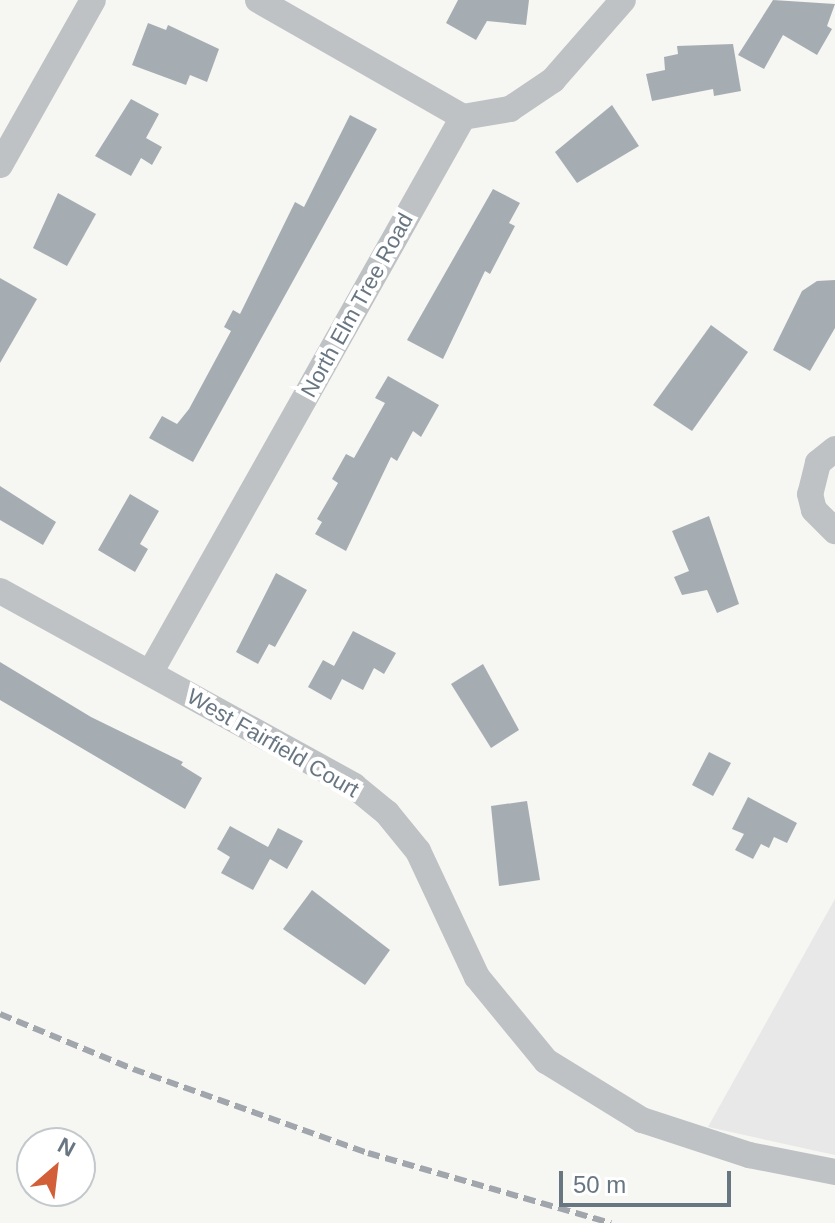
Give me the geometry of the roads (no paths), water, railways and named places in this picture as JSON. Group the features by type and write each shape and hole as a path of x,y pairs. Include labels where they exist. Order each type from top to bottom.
{"street":[{"path":"0,165 93,0"},
{"path":"258,0 463,117 510,109 553,80 623,0"},
{"name":"North Elm Tree Road","path":"150,673 463,117"},
{"path":"835,449 818,463 810,494 814,510 835,531"},
{"name":"West Fairfield Court","path":"0,591 354,786 387,813 418,851 477,977 546,1061 642,1120 749,1155 835,1172"}],"railway":[{"path":"0,1014 133,1069 368,1153 611,1223"}]}
